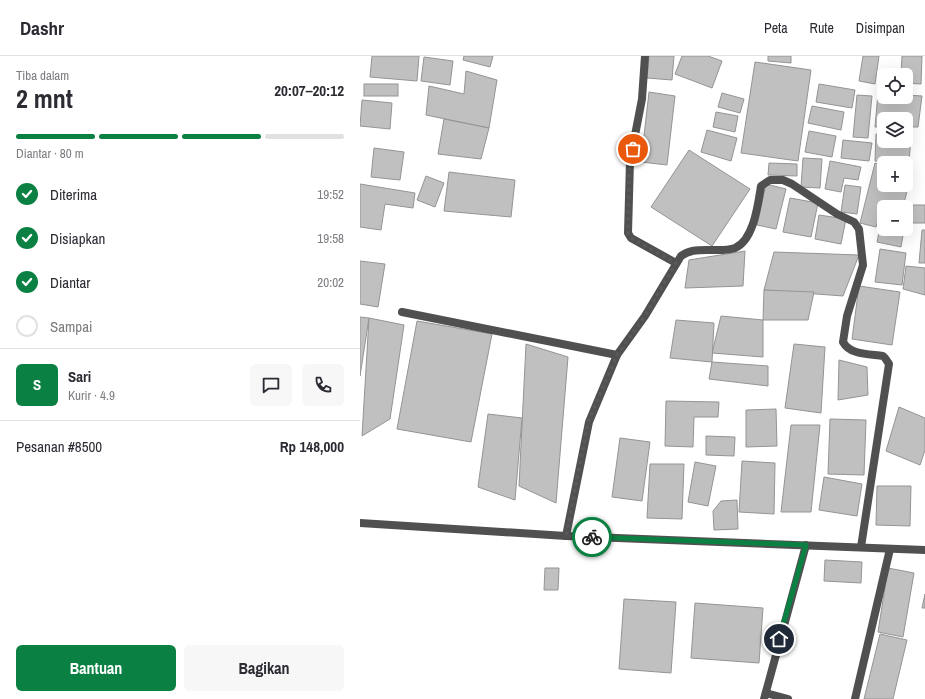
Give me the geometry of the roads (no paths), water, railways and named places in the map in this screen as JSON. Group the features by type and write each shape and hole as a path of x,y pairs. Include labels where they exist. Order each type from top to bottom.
{"street":[{"path":"645,56 642,99 630,161 628,233 631,238 676,263"},
{"path":"566,536 588,422 617,355 645,316 676,263 686,252 697,250 727,250 734,248 744,241 749,234 756,214 761,186 770,180 782,180 792,184 837,214 854,222 859,229 859,243 863,265 847,316 842,342 848,349 855,352 885,358 889,364 861,547"},
{"path":"402,312 617,355"},
{"path":"360,523 566,536 925,550"},
{"path":"788,699 765,696 806,545"},
{"path":"854,699 890,549"}]}
